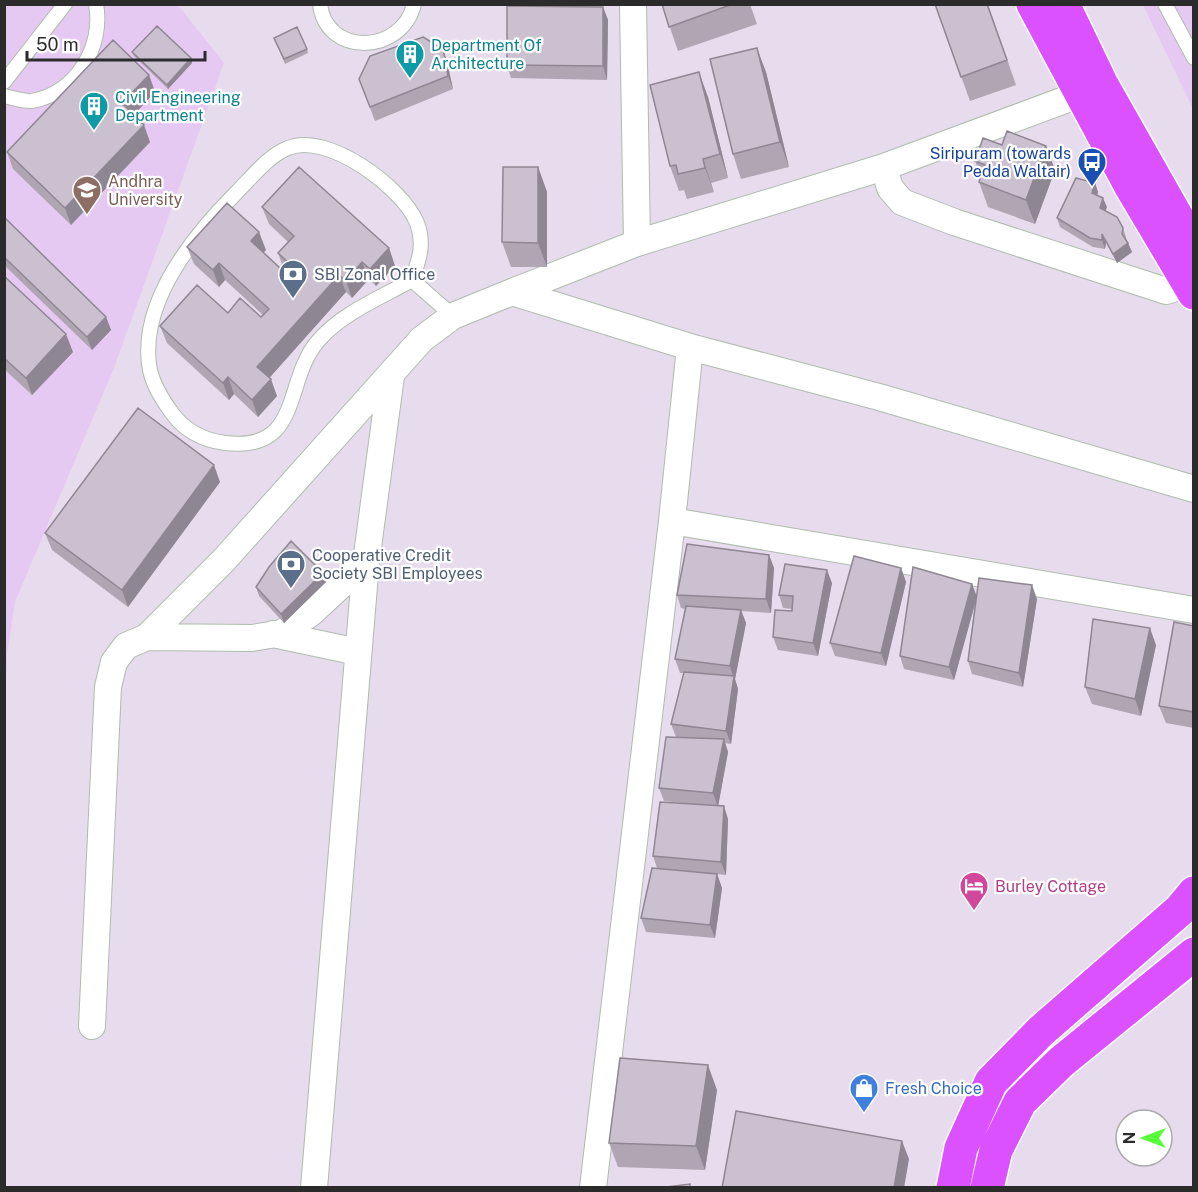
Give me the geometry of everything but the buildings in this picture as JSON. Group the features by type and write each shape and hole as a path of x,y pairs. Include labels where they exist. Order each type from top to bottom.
{"main road":[{"path":"1033,4 1194,247"},
{"path":"1063,4 1092,90 1191,289"},
{"path":"953,1188 961,1148 990,1082 1041,1030 1180,910 1194,893"},
{"path":"987,1188 996,1150 1020,1102 1061,1062 1194,954"}],"street":[{"path":"633,4 637,243"},
{"path":"92,1026 108,687 114,662 126,646 147,637 224,560 422,339 453,316 637,243 884,167 1092,90"},
{"path":"884,167 890,188 902,202 954,222 1166,291 1191,289"},
{"path":"512,292 690,347 879,398 1194,489"},
{"path":"593,1188 672,521 690,347"},
{"path":"314,1188 366,562 391,375"},
{"path":"672,521 1194,610"},
{"path":"147,637 252,638 282,633 311,613 366,562"},
{"path":"273,634 358,652"}],"lane":[{"path":"4,82 65,4"},
{"path":"4,96 30,101 56,93 75,75 93,53 98,18 96,4"},
{"path":"320,4 328,24 338,35 352,42 368,44 384,41 397,33 408,22 414,4"},
{"path":"1165,4 1194,58"},
{"path":"311,145 334,151 377,176 409,208 417,224 421,255 412,280 382,297 336,323 316,343 301,375 291,408 274,433 260,441 238,444 206,441 180,423 158,395 148,364 150,332 160,298 180,258 220,209 272,158 290,147 311,145"},
{"path":"412,280 453,316"},
{"path":"382,297 385,282"}],"shaded area":[{"name":"Andhra University","path":"5,5 178,5 224,63 114,368 15,602 7,655 5,710"},
{"path":"1143,5 1193,5 1193,109"}],"place":[{"name":"Department Of Architecture","path":"410,80"},
{"name":"Civil Engineering Department","path":"94,132"},
{"name":"Siripuram (towards Pedda Waltair)","path":"1092,188"},
{"name":"Andhra University","path":"87,216"},
{"name":"SBI Zonal Office","path":"293,300"},
{"name":"Cooperative Credit Society SBI Employees","path":"291,590"},
{"name":"Burley Cottage","path":"974,912"},
{"name":"Fresh Choice","path":"864,1114"}]}
